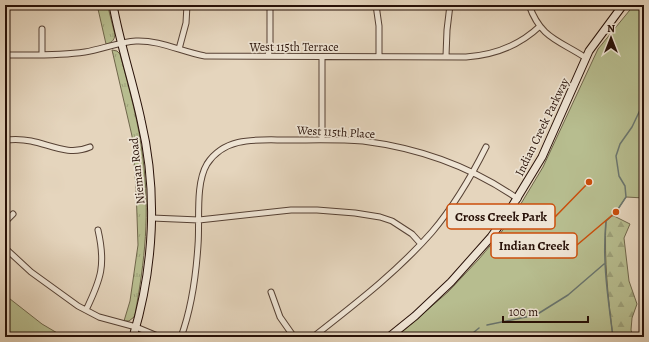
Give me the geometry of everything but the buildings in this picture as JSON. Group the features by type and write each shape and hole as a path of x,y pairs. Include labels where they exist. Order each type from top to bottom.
{"street":[{"name":"Nieman Road","path":"113,5 142,121 150,173 152,218 151,242 142,303 133,337"},
{"path":"179,50 186,23 187,5"},
{"path":"268,56 270,48 270,5"},
{"path":"376,5 379,26 379,56"},
{"path":"446,56 450,5"},
{"path":"529,5 532,13 544,32 557,42 586,58"},
{"name":"Indian Creek Parkway","path":"389,337 420,312 456,278 491,237 518,198 545,151 594,43 623,5"},
{"name":"West 115th Terrace","path":"5,55 79,53 136,41 149,42 205,56 480,56 495,53 520,42 540,26"},
{"path":"42,30 42,55"},
{"path":"322,57 322,140"},
{"path":"5,140 32,141 52,148 67,150 84,149 90,147"},
{"name":"West 115th Place","path":"181,337 191,304 194,284 200,189 203,173 214,156 223,148 232,143 248,140 322,140 362,141 385,144 433,157 473,173 518,198"},
{"path":"313,337 396,270 421,244 441,220 473,173 486,147"},
{"path":"152,218 199,220 291,210 355,213 380,217 392,221 412,234 421,244"},
{"path":"5,222 13,214"},
{"path":"86,310 96,289 101,269 101,246 98,230"},
{"path":"5,248 43,281 86,310 99,317 136,327 160,337"},
{"path":"271,292 280,317 294,337"}],"green space":[{"path":"634,5 644,5 644,198 626,197 616,212 606,221 607,279 613,337 396,337 448,292 500,234 522,202 543,167 598,49"},
{"path":"108,7 115,35 112,41 106,44 98,9"},
{"path":"112,50 117,51 120,54 130,93 139,132 145,179 146,217 144,256 135,314 129,321 124,321 130,301 138,245 136,187 132,136"},
{"path":"598,208 630,224 624,238 629,281 637,304 632,318 631,330 633,337 441,337"},
{"path":"5,295 42,324 64,337 11,337 5,329"}],"waterway":[{"path":"613,337 605,265 606,221 616,212 626,197 625,186 619,176 616,156 620,144 632,127 641,108 644,106"},
{"path":"487,325 536,315 568,295 604,264"},
{"path":"468,337 479,328"}],"place":[{"name":"Cross Creek Park","path":"589,182"},
{"name":"Indian Creek","path":"616,212"}]}
